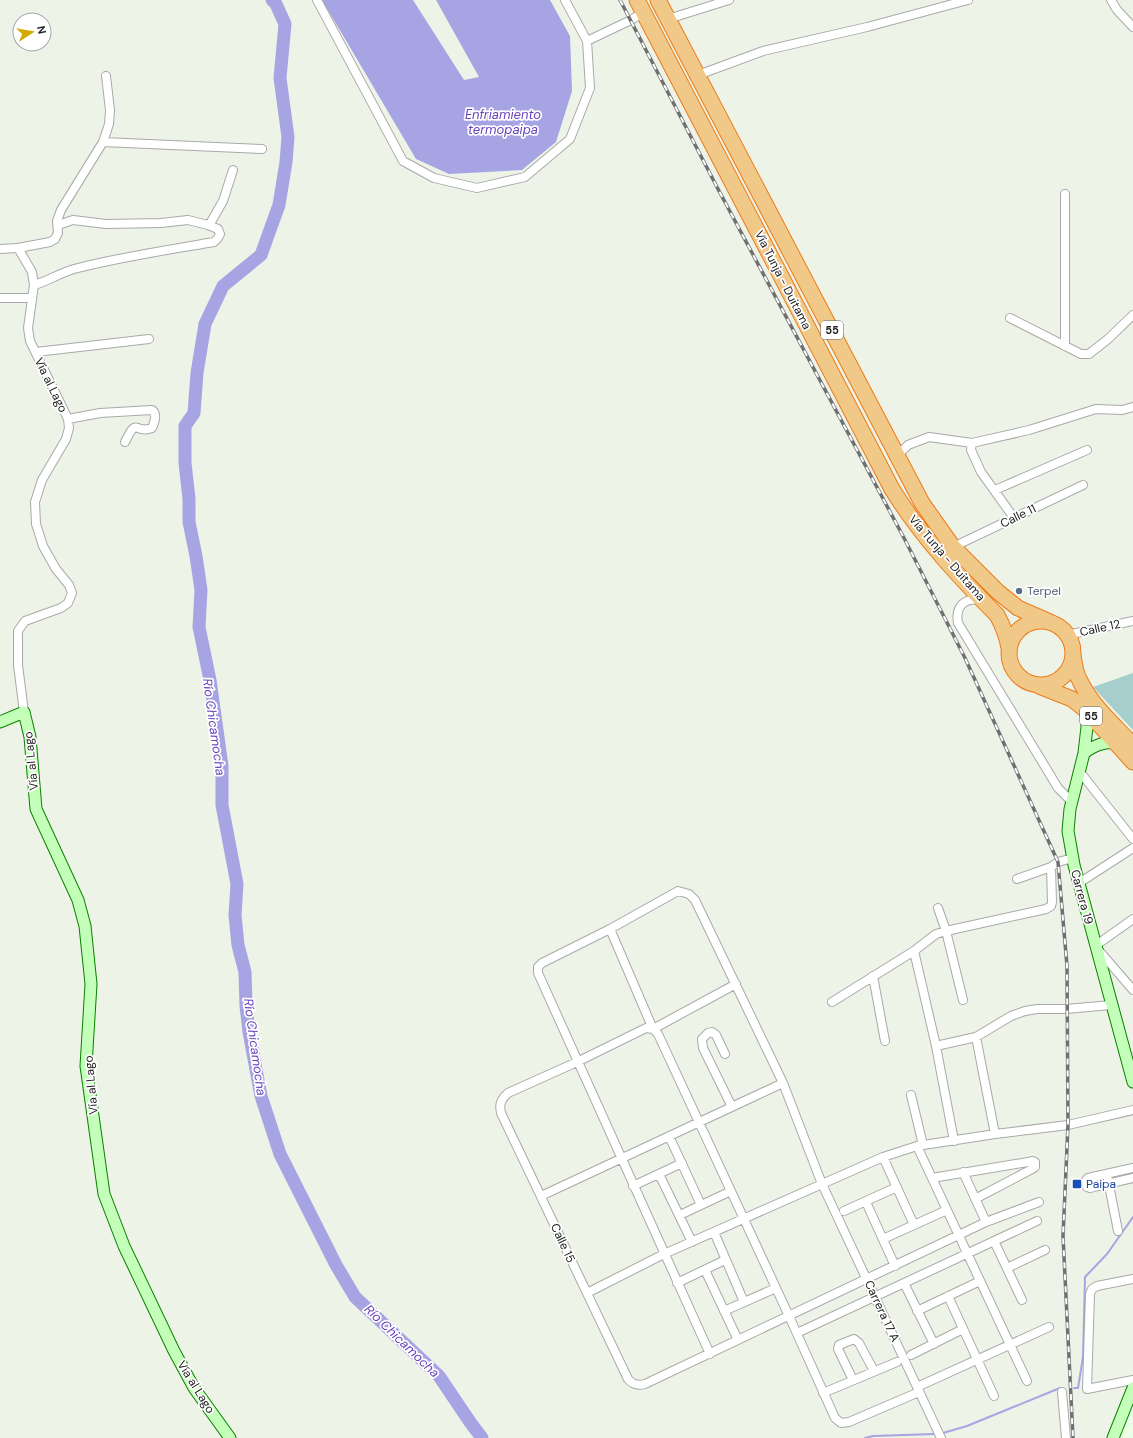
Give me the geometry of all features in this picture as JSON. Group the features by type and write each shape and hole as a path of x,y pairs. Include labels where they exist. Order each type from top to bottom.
{"highway":[{"name":"Vía Tunja - Duitama","path":"658,0 922,503 953,547 1008,601 1018,608 1050,622"},
{"name":"Vía Tunja - Duitama","path":"641,6 892,489 920,531 940,555 997,615 1003,624 1009,648"},
{"path":"1009,648 1014,635 1024,626 1037,621 1050,622"},
{"name":"55","path":"1050,622 1060,627 1072,644 1075,669 1086,692 1102,712 1133,745"},
{"name":"55","path":"1009,648 1009,659 1013,669 1019,677 1028,683 1038,685 1072,699 1086,710 1133,762"},
{"path":"1038,685 1051,684 1063,677 1070,666 1073,653"}],"street":[{"path":"317,0 403,161 434,178 478,188 525,177 570,139 590,88 587,41 565,0"},
{"path":"668,19 729,0"},
{"path":"698,75 763,51 867,27 966,0"},
{"path":"1111,0 1117,10 1133,27"},
{"path":"587,41 631,20 641,6"},
{"path":"0,249 18,248 50,242 55,239 58,233 57,221 62,210 103,142 109,124 110,110 106,76"},
{"path":"103,142 262,149"},
{"path":"208,224 211,222 223,201 233,170"},
{"path":"1065,194 1065,346"},
{"path":"34,284 51,279 73,269 214,242 220,234 218,229 208,224 188,220 161,223 106,224 73,220 58,225"},
{"name":"Vía al Lago","path":"18,248 29,264 34,284 28,328 30,341 68,419 69,428 66,439 42,480 35,502 36,524 43,546 56,569 69,585 72,593 68,602 61,608 26,621 18,631 18,665 24,712 30,737 36,808 78,900 85,926 91,984 86,1066 104,1194 124,1246 174,1351 194,1388 230,1438"},
{"path":"0,298 32,298"},
{"path":"1010,318 1081,354 1089,354 1108,339 1133,315"},
{"path":"36,352 149,338"},
{"path":"898,455 908,445 929,437 972,443 1029,430 1096,409 1122,410 1133,407"},
{"path":"68,419 100,413 152,410 155,412 156,414 152,428 144,430 136,427 131,429 125,442"},
{"path":"972,443 971,450 981,472 1014,518"},
{"path":"995,490 1087,450"},
{"name":"Calle 11","path":"953,547 1083,485"},
{"path":"983,600 975,599 964,602 958,612 958,622 1058,788 1071,802"},
{"name":"Calle 12","path":"1067,635 1133,621"},
{"name":"Carrera 19","path":"1086,710 1087,727 1084,753 1071,802 1068,831 1073,858 1095,946 1133,1082"},
{"name":"Vía al Lago","path":"0,722 24,712"},
{"path":"1084,753 1094,746 1102,743 1115,742"},
{"path":"1080,772 1133,839"},
{"path":"1079,883 1133,848"},
{"path":"1017,879 1051,867 1058,862 1073,858"},
{"path":"832,1002 914,951 936,934 1046,909 1051,906 1051,867"},
{"name":"Carrera 17 A","path":"610,929 678,892 689,894 695,900 783,1083 822,1184 942,1438"},
{"path":"938,908 946,931 963,1000"},
{"path":"1133,918 1095,946 1129,980 1133,990"},
{"path":"1039,1202 986,1222 895,1266 867,1279 789,1316 738,1340 710,1354 577,1062 538,973 538,967 542,963 610,929 653,1029 658,1034 789,1316 797,1333 835,1418 838,1421 845,1423 918,1389 977,1359 1049,1327"},
{"path":"914,951 936,1046 954,1141"},
{"path":"873,976 885,1041"},
{"path":"577,1062 646,1028 653,1029 736,984"},
{"path":"936,1046 976,1037 1011,1016 1025,1011 1111,1005"},
{"path":"725,1054 716,1035 712,1032 702,1038 703,1048 732,1107"},
{"path":"976,1037 995,1134"},
{"name":"Calle 15","path":"577,1062 508,1093 501,1100 501,1113 628,1379 633,1384 641,1385 710,1354"},
{"path":"541,1196 783,1083"},
{"path":"911,1095 920,1146 932,1178 1027,1381"},
{"path":"587,1293 664,1254 883,1157 920,1146 995,1134 1068,1125 1133,1110"},
{"path":"669,1136 701,1205"},
{"path":"883,1157 914,1225"},
{"path":"932,1178 1033,1161 1035,1162 1035,1167 1032,1169 975,1199"},
{"path":"633,1186 682,1163"},
{"path":"1133,1168 1088,1178 1086,1183 1087,1187 1090,1188 1133,1178"},
{"path":"963,1172 986,1222"},
{"path":"660,1174 692,1242"},
{"path":"1107,1174 1118,1231"},
{"path":"844,1211 897,1187"},
{"path":"680,1215 731,1191"},
{"path":"866,1202 895,1266"},
{"path":"883,1239 947,1210"},
{"path":"797,1333 1037,1221"},
{"path":"714,1232 744,1302"},
{"path":"994,1241 1022,1300"},
{"path":"1007,1268 1045,1250"},
{"path":"677,1283 726,1260"},
{"path":"705,1270 738,1340"},
{"path":"1133,1279 1092,1288 1090,1294 1087,1389 1133,1380"},
{"path":"918,1311 980,1281"},
{"path":"904,1283 934,1344"},
{"path":"724,1311 776,1288"},
{"path":"948,1296 994,1396"},
{"path":"912,1355 963,1329"},
{"path":"853,1380 838,1349 840,1345 851,1339 856,1340 859,1343 874,1371"},
{"path":"824,1393 896,1362"},
{"path":"1113,1438 1133,1388"},
{"path":"1062,1392 1066,1438"}],"shaded area":[{"path":"1133,673 1133,730 1093,687"},
{"path":"1133,1398 1133,1438 1121,1438 1126,1415"}],"water":[{"name":"Enfriamiento termopaipa","path":"322,0 413,0 464,80 479,77 436,0 550,0 570,36 572,91 556,142 522,170 449,174 416,159"}],"waterway":[{"name":"Río Chicamocha","path":"272,0 276,4 285,24 280,78 288,137 286,162 279,205 261,255 223,286 205,324 197,373 194,413 185,426 185,463 189,499 189,522 201,590 199,627 210,680 222,766 222,805 237,884 235,915 238,945 245,972 246,1006 249,1032 261,1096 280,1154 336,1265 355,1297 439,1376 482,1438"},
{"path":"1074,1388 1078,1388 1083,1357 1085,1277 1107,1254 1133,1217"},
{"path":"943,1433 967,1426 1060,1388"},
{"path":"865,1438 873,1436 935,1434"}],"railway":[{"path":"620,0 718,189 904,538 965,658 1058,862 1067,966 1068,1125 1063,1236 1073,1438"}],"place":[{"name":"Terpel","path":"1019,591"},
{"name":"Paipa","path":"1077,1184"}]}
